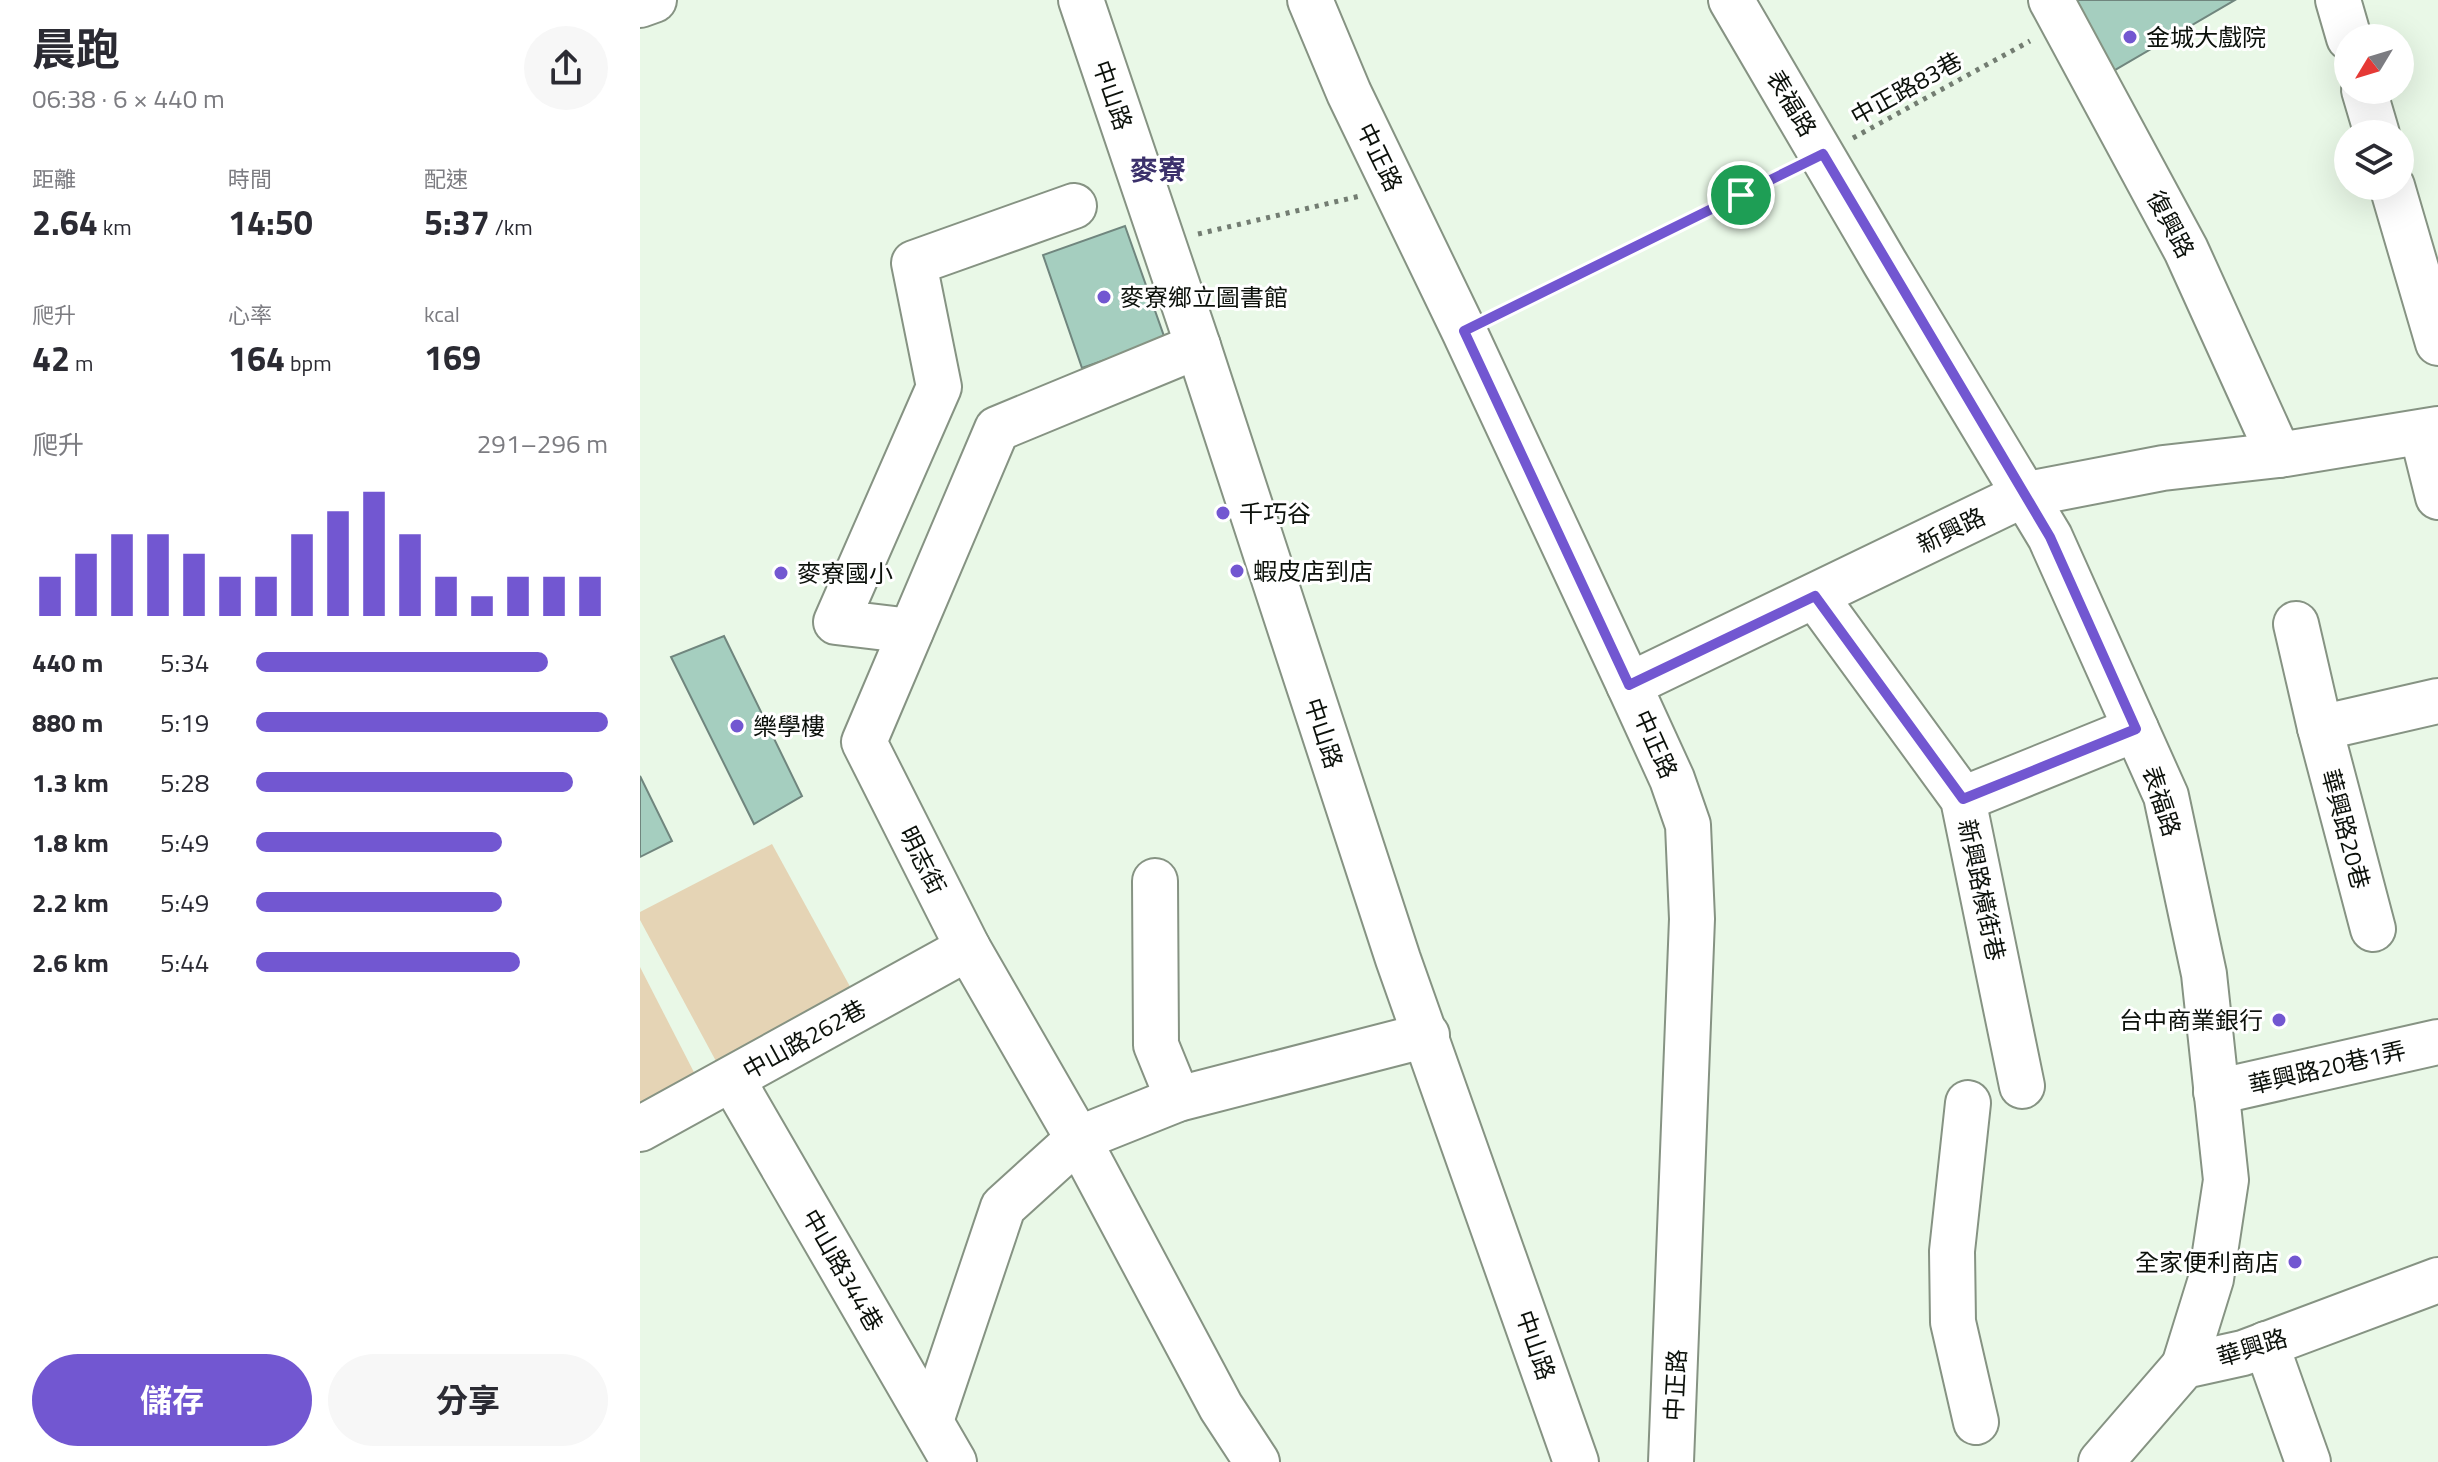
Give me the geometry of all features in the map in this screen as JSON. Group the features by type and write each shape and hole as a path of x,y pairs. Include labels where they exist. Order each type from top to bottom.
{"street":[{"path":"640,5 654,0"},
{"name":"中山路","path":"1081,0 1198,346 1398,959 1576,1462"},
{"name":"中正路","path":"1310,0 1349,93 1629,685 1672,779 1688,825 1692,919 1671,1462"},
{"name":"表福路","path":"1731,0 2050,537 2166,796 2204,974 2226,1180 2211,1279 2184,1366"},
{"path":"2338,0 2345,24"},
{"name":"復興路","path":"2057,12 2186,250 2279,455"},
{"path":"2396,200 2438,343"},
{"path":"911,631 836,622 939,387 914,263 1074,206"},
{"name":"明志街","path":"1198,346 997,429 864,742 968,948 1078,1139 1221,1407 1257,1462"},
{"path":"2430,431 2438,497"},
{"name":"新興路","path":"1629,685 2023,495 2163,468 2279,455 2430,431"},
{"name":"新興路橫街巷","path":"1815,596 1963,799 2022,1086"},
{"name":"華興路20巷","path":"2296,624 2373,929"},
{"path":"2320,728 2438,701"},
{"path":"1963,799 2136,729"},
{"path":"1155,881 1156,1045 1178,1099"},
{"name":"中山路262巷","path":"640,1129 968,948"},
{"path":"931,1421 1003,1207 1078,1139 1178,1099 1427,1035"},
{"name":"華興路20巷1弄","path":"2216,1092 2438,1042"},
{"name":"中山路344巷","path":"732,1079 954,1462"},
{"path":"1968,1103 1952,1251 1953,1322 1976,1422"},
{"name":"華興路","path":"2101,1462 2184,1366 2243,1353 2438,1280"},
{"path":"2266,1344 2308,1462"}],"path":[{"name":"中正路83巷","path":"1464,331 1823,154 2057,12"},
{"path":"1162,242 1396,188"}],"shaded area":[{"path":"772,844 853,992 717,1063 640,920 640,912"},
{"path":"640,967 699,1082 640,1113"}],"building":[{"name":"金城大戲院","path":"2070,0 2235,0 2108,74"},
{"name":"麥寮鄉立圖書館","path":"1125,226 1165,339 1082,368 1043,255"},
{"name":"樂學樓","path":"724,636 802,796 754,824 671,657"},
{"path":"640,776 672,841 640,857"}],"place":[{"name":"金城大戲院","path":"2130,37"},
{"name":"麥寮鄉立圖書館","path":"1104,297"},
{"name":"千巧谷","path":"1223,513"},
{"name":"蝦皮店到店","path":"1237,571"},
{"name":"麥寮國小","path":"781,573"},
{"name":"樂學樓","path":"737,726"},
{"name":"台中商業銀行","path":"2279,1020"},
{"name":"全家便利商店","path":"2295,1262"}],"district":[{"name":"麥寮","path":"1158,169"}],"route":[{"path":"1823,154 2050,537 2136,729 1963,799 1815,596 1629,685 1464,331 1741,195 1823,154"}]}
